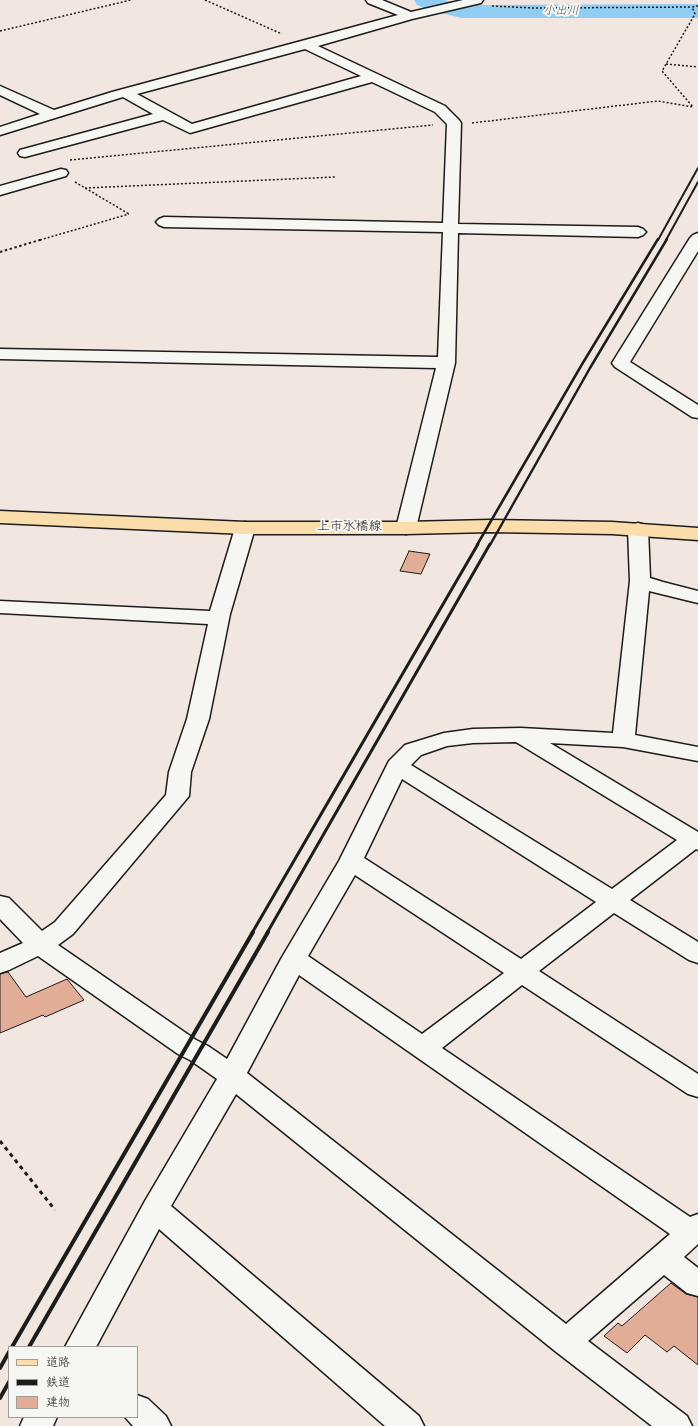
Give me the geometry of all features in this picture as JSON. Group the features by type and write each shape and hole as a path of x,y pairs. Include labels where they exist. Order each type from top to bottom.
{"main road":[{"name":"上市水橋線","path":"0,517 245,528 406,528 490,526 612,528 698,534"}],"street":[{"path":"372,0 410,16"},
{"path":"0,131 51,114 125,93 410,16 477,0"},
{"path":"306,45 440,109 454,123 446,363 406,528"},
{"path":"125,93 190,129 374,77"},
{"path":"3,93 51,114"},
{"path":"24,153 165,115"},
{"path":"0,191 64,167"},
{"path":"164,222 638,232"},
{"path":"698,238 621,363 698,412"},
{"path":"0,354 446,363"},
{"path":"0,964 40,945 64,928 177,796 180,772 198,719 219,618 245,528"},
{"path":"624,740 640,581 638,530"},
{"path":"640,581 656,587 698,597"},
{"path":"0,607 219,618"},
{"path":"423,1048 613,901 696,840 521,735"},
{"path":"81,1346 155,1209 232,1076 294,959 351,861 397,766 413,750 444,740 473,736 521,735 624,740 698,754"},
{"path":"397,766 698,954"},
{"path":"351,861 698,1087"},
{"path":"0,904 40,945 187,1047 199,1053 232,1076 566,1342 676,1426"},
{"path":"294,959 423,1048 694,1230 566,1342"},
{"path":"155,1209 408,1426"},
{"path":"663,1258 698,1284"},
{"path":"138,1410 155,1426"}],"path":[{"path":"0,31 131,0"},
{"path":"205,0 306,45"},
{"path":"461,5 534,8 698,6"},
{"path":"64,167 454,123 468,124 658,101 693,107 662,71 696,14 692,7"},
{"path":"666,64 698,67"},
{"path":"0,252 129,214 85,188 64,167"},
{"path":"85,188 335,177"},
{"path":"0,1141 55,1210"}],"building":[{"path":"409,551 430,554 421,574 400,571"},
{"path":"8,972 26,997 67,979 84,1000 45,1017 43,1015 0,1033 0,974"},
{"path":"671,1283 686,1294 698,1297 698,1365 674,1346 667,1352 645,1335 627,1353 604,1336 618,1323 622,1326"}],"waterway":[{"name":"小出川","path":"425,0 437,5 462,11 485,12 698,11"}],"railway":[{"path":"658,240 698,168"},
{"path":"666,240 698,182"},
{"path":"477,545 581,366 658,239"},
{"path":"490,545 590,368 667,239"},
{"path":"252,933 478,544"},
{"path":"267,933 490,544"},
{"path":"13,1346 253,932"},
{"path":"30,1346 268,932"},
{"path":"0,1368 8,1354"},
{"path":"0,1398 8,1384"}]}
